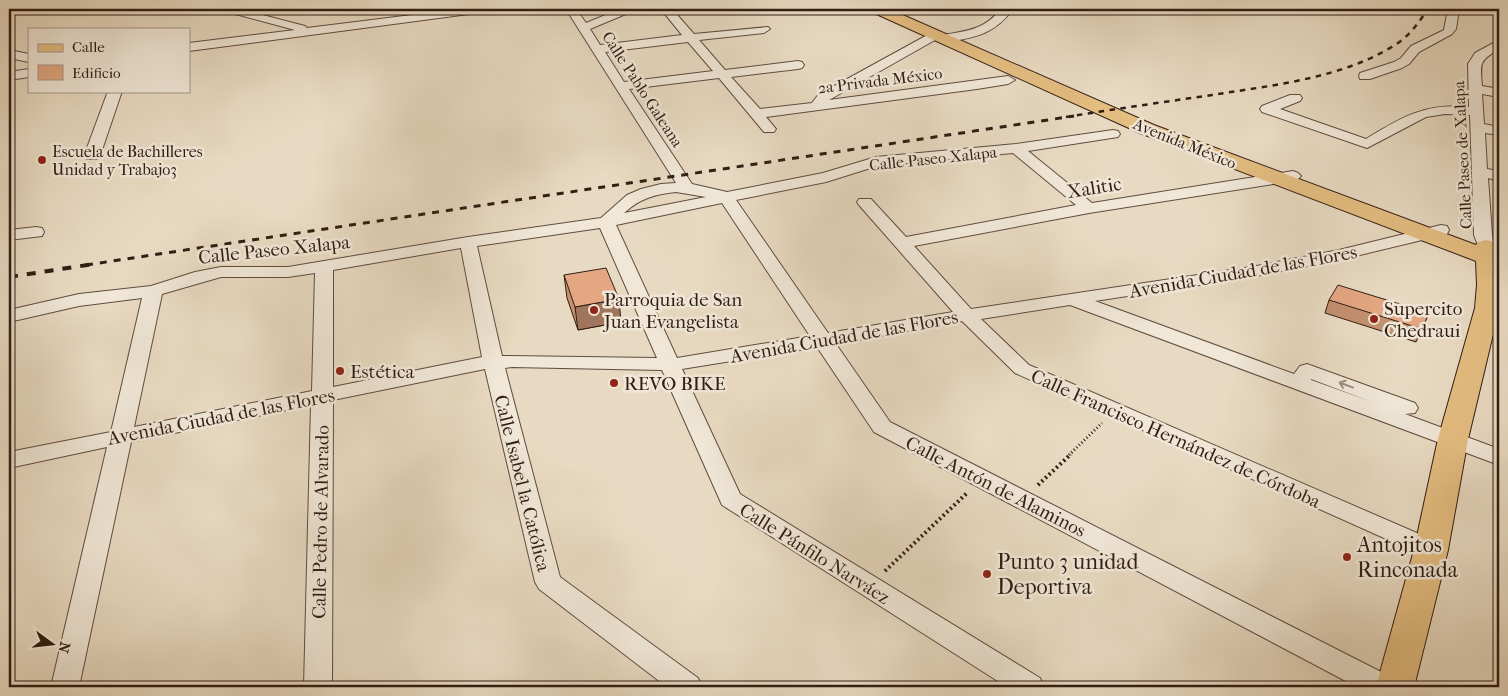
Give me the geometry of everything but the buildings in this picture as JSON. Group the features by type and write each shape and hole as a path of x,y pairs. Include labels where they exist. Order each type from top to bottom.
{"main road":[{"name":"Avenida México","path":"877,9 1058,84 1146,130 1495,254"},
{"name":"Avenida México","path":"899,9 945,37"},
{"path":"1395,687 1431,550 1455,433 1487,308 1495,254"}],"street":[{"path":"228,9 310,30"},
{"path":"270,9 334,28"},
{"path":"190,47 484,9"},
{"name":"Calle Pablo Galeana","path":"571,9 686,187"},
{"path":"583,28 629,9"},
{"path":"667,10 685,9"},
{"path":"816,105 823,98 945,37 990,27 1007,9"},
{"path":"1365,76 1398,65 1405,61 1415,49 1448,32 1450,30 1452,9"},
{"path":"667,10 723,73 769,129"},
{"path":"597,49 764,29"},
{"name":"Calle Paseo de Xalapa","path":"1495,254 1480,172 1474,64 1479,56 1499,44"},
{"path":"9,45 28,49"},
{"path":"9,54 28,58"},
{"path":"1479,56 1499,59"},
{"path":"621,86 798,65"},
{"path":"9,76 28,73"},
{"name":"2a Privada México","path":"757,114 816,105 899,97 1008,80"},
{"path":"1476,89 1499,93"},
{"path":"92,156 115,92"},
{"path":"1295,98 1267,109 1367,144 1415,116 1428,112 1446,110 1477,112"},
{"path":"1478,127 1499,131"},
{"name":"Calle Paseo Xalapa","path":"9,316 72,301 153,291 220,272 288,272 468,242 606,222 826,177 876,162 1016,148 1113,134"},
{"path":"1016,148 1088,208"},
{"path":"1480,172 1499,176"},
{"name":"Xalitic","path":"901,243 1088,208 1284,178"},
{"name":"Calle Paseo Xalapa","path":"606,222 618,208 636,196 656,190 686,187 726,196"},
{"name":"Calle Antón de Alaminos","path":"726,196 882,427 1383,687"},
{"name":"Calle Francisco Hernández de Córdoba","path":"865,202 966,315 1022,369 1431,550"},
{"name":"Calle Pánfilo Narváez","path":"606,222 730,499 1030,687"},
{"path":"9,235 36,232"},
{"name":"Avenida Ciudad de las Flores","path":"9,460 493,362 690,363 966,315 1251,272 1339,256 1434,232"},
{"name":"Calle Isabel la Católica","path":"468,242 493,362 548,582 688,687"},
{"name":"Calle Pedro de Alvarado","path":"318,687 324,267"},
{"path":"65,687 153,291"},
{"path":"1075,300 1298,382 1455,433 1499,457"}],"path":[{"path":"1024,500 1114,411"},
{"path":"866,585 882,574 982,478"}],"railway":[{"path":"1066,117 1260,88 1332,72 1377,55 1398,43 1411,32 1428,9"},
{"path":"86,265 1074,116"},
{"path":"9,277 94,264"}],"place":[{"name":"Escuela de Bachilleres Unidad y Trabajo3","path":"42,160"},
{"name":"Parroquia de San Juan Evangelista","path":"594,310"},
{"name":"Supercito Chedraui","path":"1374,319"},
{"name":"Estética","path":"340,371"},
{"name":"REVO BIKE","path":"614,383"},
{"name":"Antojitos Rinconada","path":"1347,557"},
{"name":"Punto 3 unidad Deportiva","path":"987,574"}]}
